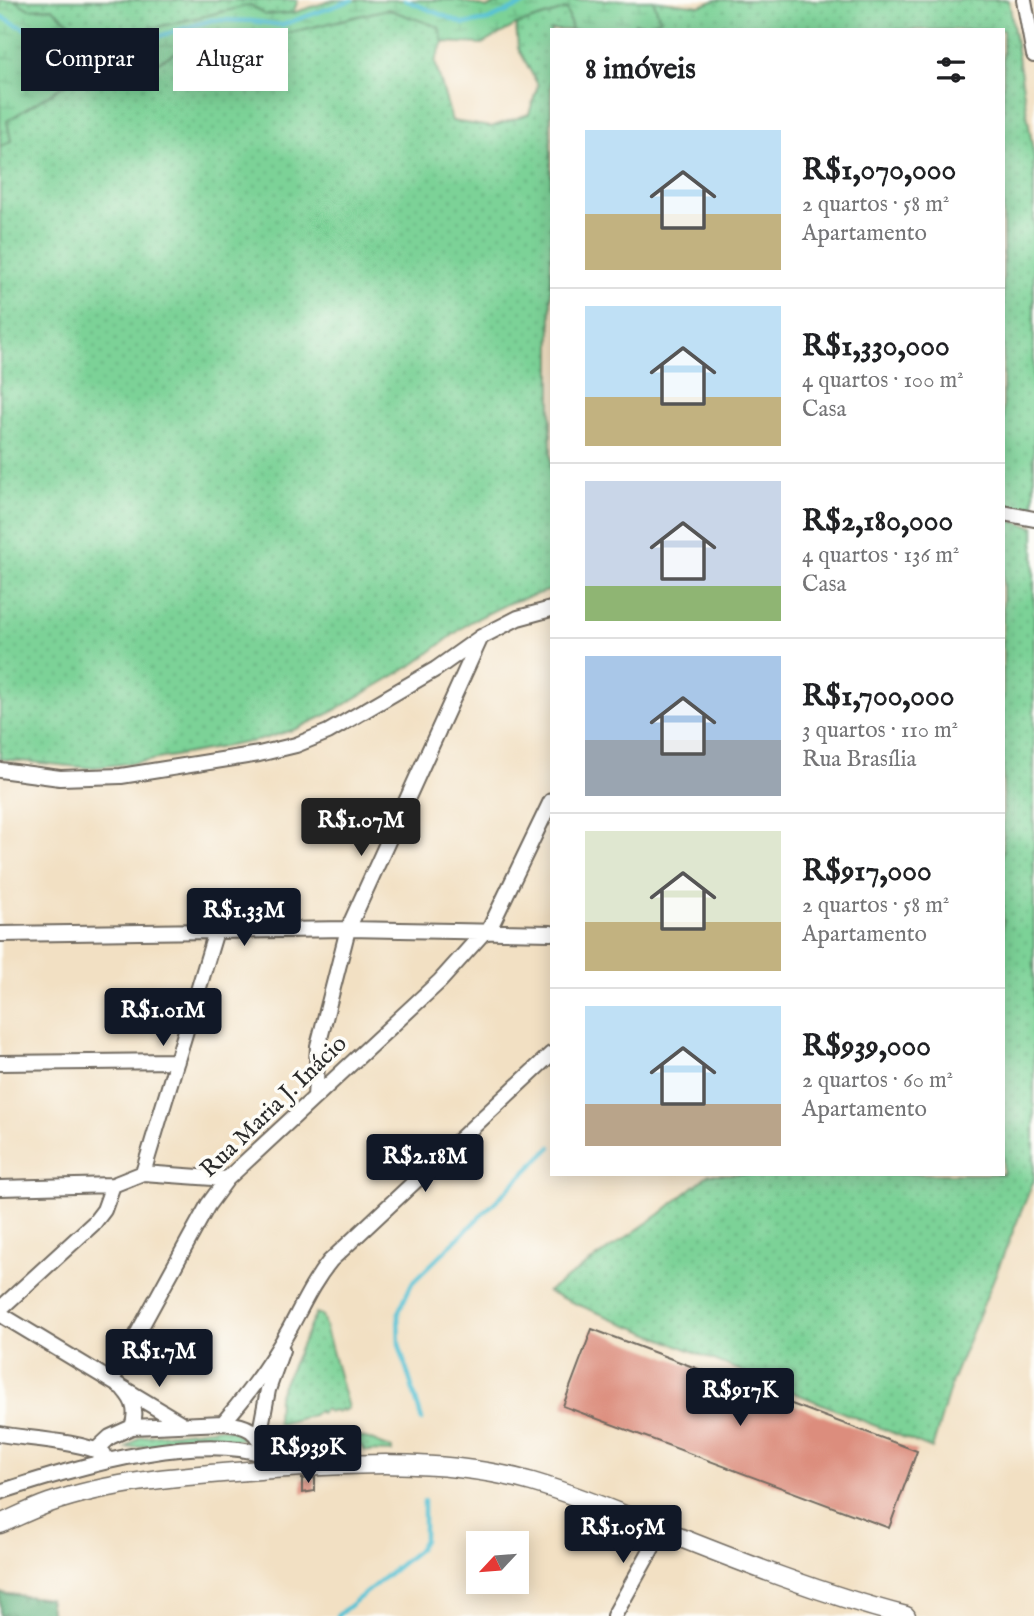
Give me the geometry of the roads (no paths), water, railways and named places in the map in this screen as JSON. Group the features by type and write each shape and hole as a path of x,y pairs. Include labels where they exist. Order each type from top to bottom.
{"main road":[{"path":"0,1524 50,1502 117,1485 193,1475 290,1467 362,1465 456,1468 528,1481 577,1496 816,1589 906,1616"}],"street":[{"path":"1028,2 1034,55"},
{"path":"1005,513 1034,519"},
{"path":"0,770 60,778 121,776 259,754 296,745 328,732 424,676 481,637 518,618 550,609"},
{"path":"315,1097 318,1046 348,929 481,637"},
{"name":"Rua Maria J. Inácio","path":"115,1382 208,1205 227,1180 440,981 486,932 550,803"},
{"path":"0,934 348,929 550,933"},
{"path":"143,1174 216,931"},
{"path":"265,1454 259,1437 268,1390 290,1329 314,1281 330,1261 550,1055"},
{"path":"0,1063 177,1061"},
{"path":"0,1188 113,1185 143,1174 227,1180"},
{"path":"113,1185 110,1199 94,1223 0,1312 181,1423"},
{"path":"223,1423 290,1329"},
{"path":"115,1382 133,1403 135,1411 132,1427"},
{"path":"96,1450 110,1437 132,1427 181,1423 238,1424 259,1437"},
{"path":"0,1434 96,1450 114,1460"},
{"path":"0,1492 67,1471 151,1453 216,1448 243,1449 265,1454 290,1467"},
{"path":"614,1616 662,1530"}],"waterway":[{"path":"0,16 31,32 90,49 140,42 212,20 282,25 352,0"},
{"path":"405,0 464,24 488,20 533,0"},
{"path":"422,1420 399,1344 398,1313 412,1283 550,1148"},
{"path":"337,1616 418,1550 424,1540 424,1501"}]}
